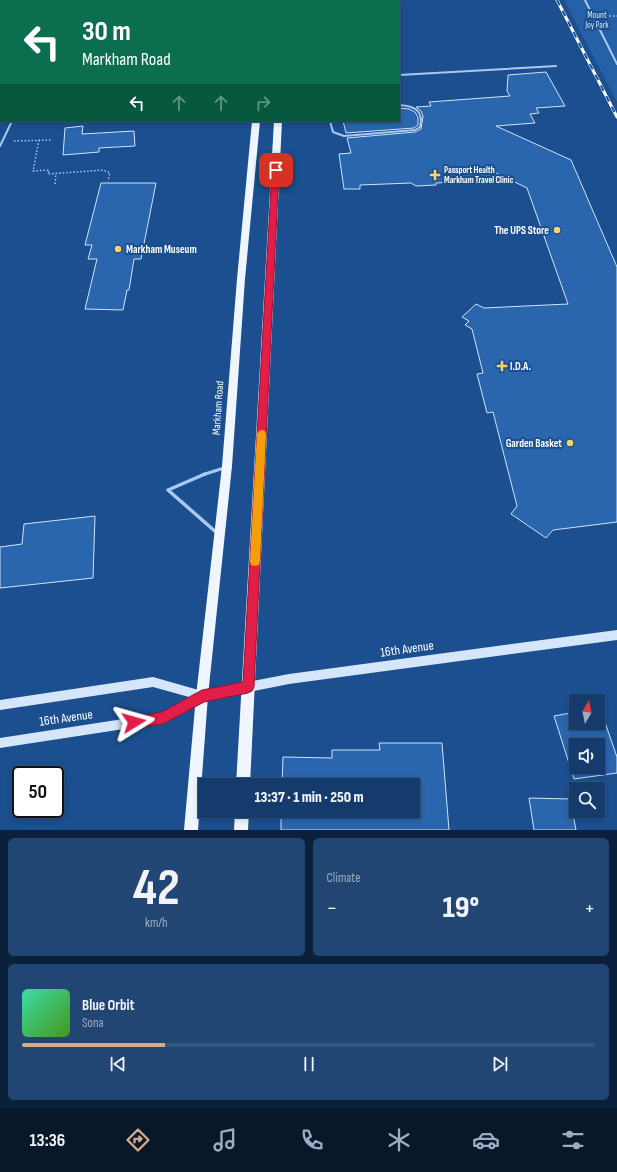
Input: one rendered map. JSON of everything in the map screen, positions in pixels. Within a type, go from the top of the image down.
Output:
[{"type":"main road","name":"Markham Road","points":[[191,830],[202,696],[227,466],[240,294],[256,122]]},
{"type":"main road","points":[[243,778],[278,122]]},
{"type":"main road","name":"16th Avenue","points":[[0,742],[163,718],[202,696],[289,679],[617,635]]},
{"type":"main road","name":"16th Avenue","points":[[0,705],[153,682],[202,696]]},
{"type":"main road","points":[[241,830],[242,818]]},
{"type":"lane","points":[[585,0],[617,64]]},
{"type":"lane","points":[[400,75],[556,66]]},
{"type":"lane","points":[[330,122],[331,131],[335,135],[344,136],[415,130],[420,127],[422,121],[418,110],[413,106],[400,105]]},
{"type":"lane","points":[[0,146],[12,122]]},
{"type":"lane","points":[[220,535],[168,490],[227,466]]},
{"type":"path","points":[[39,140],[33,171],[49,170],[48,174],[103,170],[110,173],[108,181]]},
{"type":"path","points":[[2,141],[52,140]]},
{"type":"path","points":[[55,184],[56,173]]},
{"type":"green space","name":"Mount Joy Park","points":[[564,0],[617,0],[617,102]]},
{"type":"building","points":[[546,72],[565,106],[536,108],[539,113],[530,114],[535,123],[496,126],[571,160],[617,267],[617,522],[553,530],[546,538],[511,514],[517,506],[493,412],[487,413],[477,374],[483,373],[472,329],[465,325],[469,321],[462,317],[476,304],[484,308],[568,304],[527,188],[496,173],[488,180],[436,183],[436,185],[416,186],[411,183],[360,185],[360,189],[344,189],[339,154],[351,153],[347,138],[415,132],[421,129],[423,116],[421,111],[416,107],[431,106],[429,102],[510,96],[507,91],[508,75]]},
{"type":"building","points":[[400,108],[409,109],[415,112],[418,117],[418,125],[414,128],[346,133],[343,122],[400,122]]},
{"type":"building","points":[[83,126],[82,134],[134,131],[135,146],[99,148],[99,152],[63,155],[65,128]]},
{"type":"building","name":"Markham Museum","points":[[101,183],[156,183],[141,259],[134,259],[129,290],[127,290],[123,310],[85,309],[97,259],[88,259],[92,245],[85,245]]},
{"type":"building","points":[[95,516],[93,578],[0,588],[0,547],[22,544],[24,524]]},
{"type":"building","points":[[569,713],[569,730],[605,730],[605,722],[617,757],[617,773],[574,779],[572,774],[605,774],[605,738],[569,738],[569,763],[554,716]]},
{"type":"building","points":[[379,743],[442,743],[449,830],[281,830],[281,818],[420,818],[420,778],[282,778],[283,757],[332,758],[332,750],[380,750]]},
{"type":"building","points":[[529,798],[569,799],[569,818],[574,818],[576,830],[534,830]]},
{"type":"railway","points":[[557,0],[617,117]]},
{"type":"slow traffic","points":[[255,561],[262,434]]},
{"type":"place","name":"Passport Health Markham Travel Clinic","points":[[435,175]]},
{"type":"place","name":"The UPS Store","points":[[557,230]]},
{"type":"place","name":"Markham Museum","points":[[118,249]]},
{"type":"place","name":"I.D.A.","points":[[502,366]]},
{"type":"place","name":"Garden Basket","points":[[570,443]]},
{"type":"route","points":[[134,722],[163,718],[202,696],[248,687],[276,170]]}]
